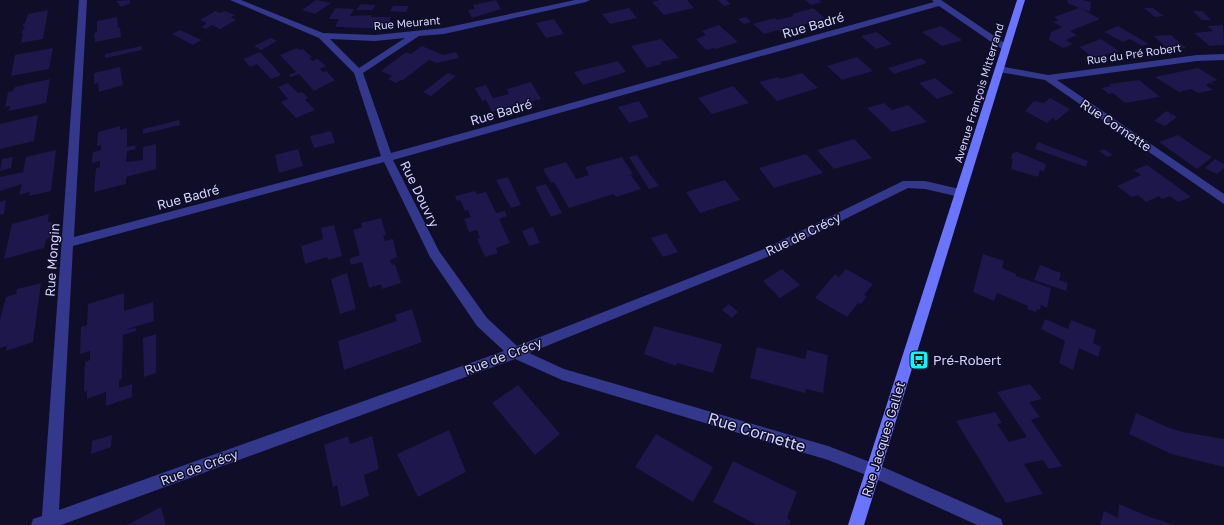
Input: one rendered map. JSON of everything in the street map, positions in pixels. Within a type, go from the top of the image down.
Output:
[{"type":"main road","name":"Avenue François Mitterrand","points":[[960,193],[1021,0]]},
{"type":"main road","name":"Rue Jacques Gallet","points":[[856,525],[960,193]]},
{"type":"street","name":"Rue Mongin","points":[[44,523],[67,243],[83,0]]},
{"type":"street","name":"Rue Meurant","points":[[234,0],[322,36],[375,38],[444,31],[586,0]]},
{"type":"street","name":"Rue Badré","points":[[67,243],[387,158],[938,2]]},
{"type":"street","points":[[938,2],[1006,48]]},
{"type":"street","points":[[358,72],[417,34]]},
{"type":"street","name":"Rue Douvry","points":[[322,36],[358,72],[387,158],[434,254],[482,322],[515,353]]},
{"type":"street","name":"Rue du Pré Robert","points":[[1048,78],[1197,58],[1224,57]]},
{"type":"street","name":"Rue Cornette","points":[[999,68],[1048,78],[1224,200]]},
{"type":"street","name":"Rue de Crécy","points":[[44,523],[515,353],[768,252],[907,184],[925,185],[960,193]]},
{"type":"street","name":"Rue Cornette","points":[[515,353],[562,374],[828,453],[873,470],[995,525]]},
{"type":"building","points":[[129,0],[131,3],[121,7],[116,1]]},
{"type":"building","points":[[316,0],[331,3],[315,14],[302,10]]},
{"type":"building","points":[[496,0],[501,9],[472,18],[468,10],[475,9],[473,5]]},
{"type":"building","points":[[660,0],[687,0],[694,8],[664,15],[652,2]]},
{"type":"building","points":[[718,0],[726,0],[731,4],[724,6]]},
{"type":"building","points":[[805,0],[819,0],[822,2],[811,5]]},
{"type":"building","points":[[1068,0],[1082,0],[1091,2],[1090,12],[1080,8],[1100,19],[1070,31],[1077,35],[1066,40],[1073,44],[1063,48],[1049,40],[1051,32],[1062,27],[1053,22],[1059,20],[1054,17],[1079,8],[1067,3]]},
{"type":"building","points":[[361,4],[376,5],[372,10],[356,10]]},
{"type":"building","points":[[393,6],[409,6],[406,12],[390,11]]},
{"type":"building","points":[[335,8],[354,9],[350,16],[372,15],[371,17],[391,17],[388,24],[393,24],[391,29],[335,27],[339,19],[329,19]]},
{"type":"building","points":[[629,8],[637,18],[610,24],[602,14]]},
{"type":"building","points":[[813,8],[825,18],[780,32],[779,30],[764,34],[753,24],[775,18],[777,20],[794,16],[792,14]]},
{"type":"building","points":[[1144,8],[1153,8],[1164,16],[1155,17]]},
{"type":"building","points":[[48,10],[43,39],[21,43],[23,33],[21,33],[25,27],[23,24],[25,23],[28,14]]},
{"type":"building","points":[[215,11],[220,13],[225,11],[235,15],[231,17],[236,20],[220,29],[212,25],[206,29],[201,27],[207,23],[200,20]]},
{"type":"building","points":[[1193,11],[1202,11],[1211,20],[1202,20]]},
{"type":"building","points":[[117,17],[121,37],[95,42],[94,33],[97,32],[97,21]]},
{"type":"building","points":[[746,17],[751,22],[744,24],[738,19]]},
{"type":"building","points":[[554,19],[564,34],[546,38],[536,23]]},
{"type":"building","points":[[719,25],[738,42],[716,49],[706,50],[696,39],[706,35],[702,31]]},
{"type":"building","points":[[1223,25],[1224,45],[1210,46],[1194,33],[1213,31],[1207,26]]},
{"type":"building","points":[[941,26],[961,39],[961,41],[942,46],[922,32]]},
{"type":"building","points":[[1118,26],[1149,44],[1142,46],[1130,39],[1123,42],[1104,32]]},
{"type":"building","points":[[180,30],[202,40],[193,45],[172,34]]},
{"type":"building","points":[[877,32],[892,44],[876,49],[861,36]]},
{"type":"building","points":[[1171,35],[1186,48],[1168,50],[1154,36]]},
{"type":"building","points":[[271,38],[277,41],[261,50],[254,46]]},
{"type":"building","points":[[661,39],[679,58],[660,62],[662,64],[647,68],[631,46]]},
{"type":"building","points":[[1101,39],[1119,51],[1094,58],[1079,47]]},
{"type":"building","points":[[142,46],[142,50],[105,58],[105,54]]},
{"type":"building","points":[[422,46],[443,55],[456,52],[459,58],[437,63],[429,60],[403,80],[396,83],[388,79],[392,76],[381,71],[406,52],[411,54]]},
{"type":"building","points":[[53,48],[49,69],[11,76],[15,55]]},
{"type":"building","points":[[297,48],[299,50],[303,49],[312,57],[309,58],[313,61],[318,59],[326,66],[320,69],[323,72],[326,71],[335,80],[314,91],[299,74],[291,77],[288,75],[296,72],[280,55]]},
{"type":"building","points":[[260,52],[281,75],[271,79],[257,64],[250,67],[243,59]]},
{"type":"building","points":[[857,57],[873,71],[842,80],[827,66]]},
{"type":"building","points":[[921,58],[927,63],[894,74],[888,68]]},
{"type":"building","points":[[618,61],[626,72],[583,85],[574,72]]},
{"type":"building","points":[[120,67],[123,85],[99,92],[98,83],[94,84],[94,73]]},
{"type":"building","points":[[1198,68],[1218,80],[1211,82],[1217,86],[1210,83],[1206,85],[1213,90],[1198,93],[1191,89],[1179,92],[1155,77]]},
{"type":"building","points":[[448,73],[456,76],[431,96],[423,92]]},
{"type":"building","points":[[802,73],[818,88],[777,101],[759,82],[778,77],[781,79]]},
{"type":"building","points":[[935,78],[954,93],[937,99],[919,83]]},
{"type":"building","points":[[50,79],[46,103],[9,111],[10,106],[5,107],[8,92],[13,91],[15,87]]},
{"type":"building","points":[[1139,80],[1160,97],[1125,103],[1113,93],[1109,94],[1101,88],[1111,86],[1109,84]]},
{"type":"building","points":[[531,82],[541,99],[532,101],[534,105],[518,109],[516,105],[492,112],[486,100],[482,101],[475,88],[486,85],[493,98],[509,94],[507,89]]},
{"type":"building","points":[[288,83],[298,93],[302,92],[308,98],[305,100],[315,110],[296,118],[281,102],[288,99],[278,87]]},
{"type":"building","points":[[733,86],[749,103],[712,114],[698,98]]},
{"type":"building","points":[[1050,98],[1070,109],[1056,121],[1053,118],[1047,123],[1025,111],[1034,101],[1044,103]]},
{"type":"building","points":[[639,101],[649,117],[629,123],[618,107]]},
{"type":"building","points":[[884,103],[892,110],[908,105],[927,122],[892,132],[867,108]]},
{"type":"building","points":[[1166,111],[1177,117],[1165,126],[1154,121]]},
{"type":"building","points":[[38,115],[34,141],[0,149],[0,124]]},
{"type":"building","points":[[179,120],[180,125],[143,134],[143,129]]},
{"type":"building","points":[[120,126],[120,130],[127,128],[127,147],[135,145],[136,149],[127,151],[126,162],[143,160],[143,147],[156,144],[156,169],[126,177],[126,184],[94,192],[96,168],[100,167],[100,161],[92,163],[93,152],[101,150],[101,145],[97,146],[98,132]]},
{"type":"building","points":[[331,131],[335,143],[314,148],[310,136]]},
{"type":"building","points":[[1178,135],[1212,157],[1197,169],[1159,142]]},
{"type":"building","points":[[854,139],[872,158],[834,169],[817,150]]},
{"type":"building","points":[[1038,142],[1088,161],[1086,167],[1035,149]]},
{"type":"building","points":[[298,149],[303,166],[279,173],[275,155]]},
{"type":"building","points":[[1104,149],[1113,155],[1107,157],[1099,151]]},
{"type":"building","points":[[56,150],[51,191],[29,196],[30,192],[19,195],[22,184],[0,191],[0,177],[23,172],[26,157]]},
{"type":"building","points":[[1015,151],[1046,164],[1044,172],[1040,170],[1038,177],[1011,169],[1013,159],[1011,159],[1012,153],[1015,153]]},
{"type":"building","points":[[806,154],[823,173],[774,188],[759,168]]},
{"type":"building","points":[[637,155],[659,186],[649,189],[629,157]]},
{"type":"building","points":[[13,157],[11,168],[0,171],[2,159]]},
{"type":"building","points":[[622,157],[633,174],[620,178],[631,175],[641,189],[616,197],[614,194],[569,208],[554,182],[551,183],[543,169],[566,162],[576,179],[589,175],[585,167]]},
{"type":"building","points":[[1215,159],[1224,164],[1224,168],[1217,174],[1205,168]]},
{"type":"building","points":[[1147,165],[1191,197],[1178,202],[1170,196],[1162,199],[1159,196],[1146,202],[1138,195],[1132,197],[1117,186],[1141,175],[1134,170]]},
{"type":"building","points":[[508,177],[521,205],[511,208],[496,180]]},
{"type":"building","points":[[725,180],[740,200],[700,213],[686,192]]},
{"type":"building","points":[[546,184],[562,213],[551,217],[535,187]]},
{"type":"building","points":[[475,191],[477,194],[486,192],[496,213],[505,211],[507,216],[499,219],[510,243],[496,248],[498,253],[485,257],[477,239],[480,238],[477,230],[469,232],[464,219],[471,217],[468,210],[465,211],[460,200],[457,201],[455,196]]},
{"type":"building","points":[[6,200],[4,214],[0,215],[0,202]]},
{"type":"building","points":[[49,214],[48,222],[52,222],[50,237],[46,240],[44,248],[4,259],[12,224]]},
{"type":"building","points":[[381,218],[386,235],[383,236],[385,241],[393,239],[397,257],[390,260],[392,265],[395,264],[401,283],[382,289],[381,284],[369,288],[362,262],[351,265],[349,259],[360,255],[353,230],[362,227],[361,223]]},
{"type":"building","points":[[334,225],[342,256],[328,260],[327,257],[305,264],[301,246],[323,239],[321,228]]},
{"type":"building","points":[[533,227],[540,243],[529,246],[522,231]]},
{"type":"building","points":[[666,233],[678,252],[663,257],[651,238]]},
{"type":"building","points":[[983,254],[1004,261],[1002,268],[1016,274],[1016,276],[1051,288],[1047,308],[1041,305],[1040,310],[1037,309],[1036,312],[1027,309],[1028,306],[997,293],[994,301],[973,292]]},
{"type":"building","points":[[1040,265],[1061,273],[1059,280],[1068,283],[1066,291],[1034,280]]},
{"type":"building","points":[[782,269],[800,285],[780,298],[763,281]]},
{"type":"building","points":[[846,269],[873,284],[864,295],[867,296],[861,304],[858,303],[847,317],[815,298],[835,274],[839,277]]},
{"type":"building","points":[[347,273],[356,309],[340,314],[331,279]]},
{"type":"building","points":[[41,283],[33,342],[6,351],[7,346],[0,348],[0,320],[6,297],[16,294],[17,289]]},
{"type":"building","points":[[124,293],[124,311],[153,302],[154,321],[124,330],[136,328],[136,331],[123,335],[122,379],[119,380],[119,388],[132,384],[132,397],[106,406],[106,392],[87,399],[87,391],[84,392],[85,362],[90,360],[90,351],[80,354],[81,327],[87,325],[88,304]]},
{"type":"building","points":[[729,304],[738,312],[732,318],[722,310]]},
{"type":"building","points":[[412,309],[422,342],[344,370],[338,341],[397,321],[395,315]]},
{"type":"building","points":[[1045,319],[1068,329],[1071,320],[1096,330],[1093,343],[1101,347],[1098,357],[1079,348],[1073,370],[1059,363],[1065,341],[1041,329]]},
{"type":"building","points":[[654,326],[722,344],[713,373],[677,363],[676,366],[644,354]]},
{"type":"building","points":[[156,334],[156,373],[144,377],[143,338]]},
{"type":"building","points":[[757,347],[805,359],[807,350],[828,355],[823,393],[806,389],[805,393],[750,378]]},
{"type":"building","points":[[1030,384],[1042,399],[1029,402],[1040,417],[1031,420],[1062,466],[1049,469],[1043,460],[1024,464],[1043,494],[1006,503],[956,421],[995,412],[1002,423],[997,424],[1009,442],[1027,437],[997,392]]},
{"type":"building","points":[[518,385],[560,434],[535,455],[492,403]]},
{"type":"building","points":[[1136,413],[1167,427],[1183,432],[1224,439],[1224,467],[1171,454],[1129,434]]},
{"type":"building","points":[[449,430],[466,472],[418,497],[397,454]]},
{"type":"building","points":[[656,434],[713,467],[693,502],[635,467]]},
{"type":"building","points":[[112,435],[111,447],[91,454],[92,441]]},
{"type":"building","points":[[348,436],[350,444],[372,436],[379,469],[364,475],[369,496],[341,507],[337,485],[333,487],[324,445]]},
{"type":"building","points":[[733,461],[797,492],[787,518],[791,521],[789,525],[757,525],[713,502]]},
{"type":"building","points":[[1119,504],[1147,516],[1174,525],[1100,525],[1104,511],[1118,518]]},
{"type":"building","points":[[161,507],[166,525],[127,525]]},
{"type":"place","name":"Pré-Robert","points":[[919,360]]}]
